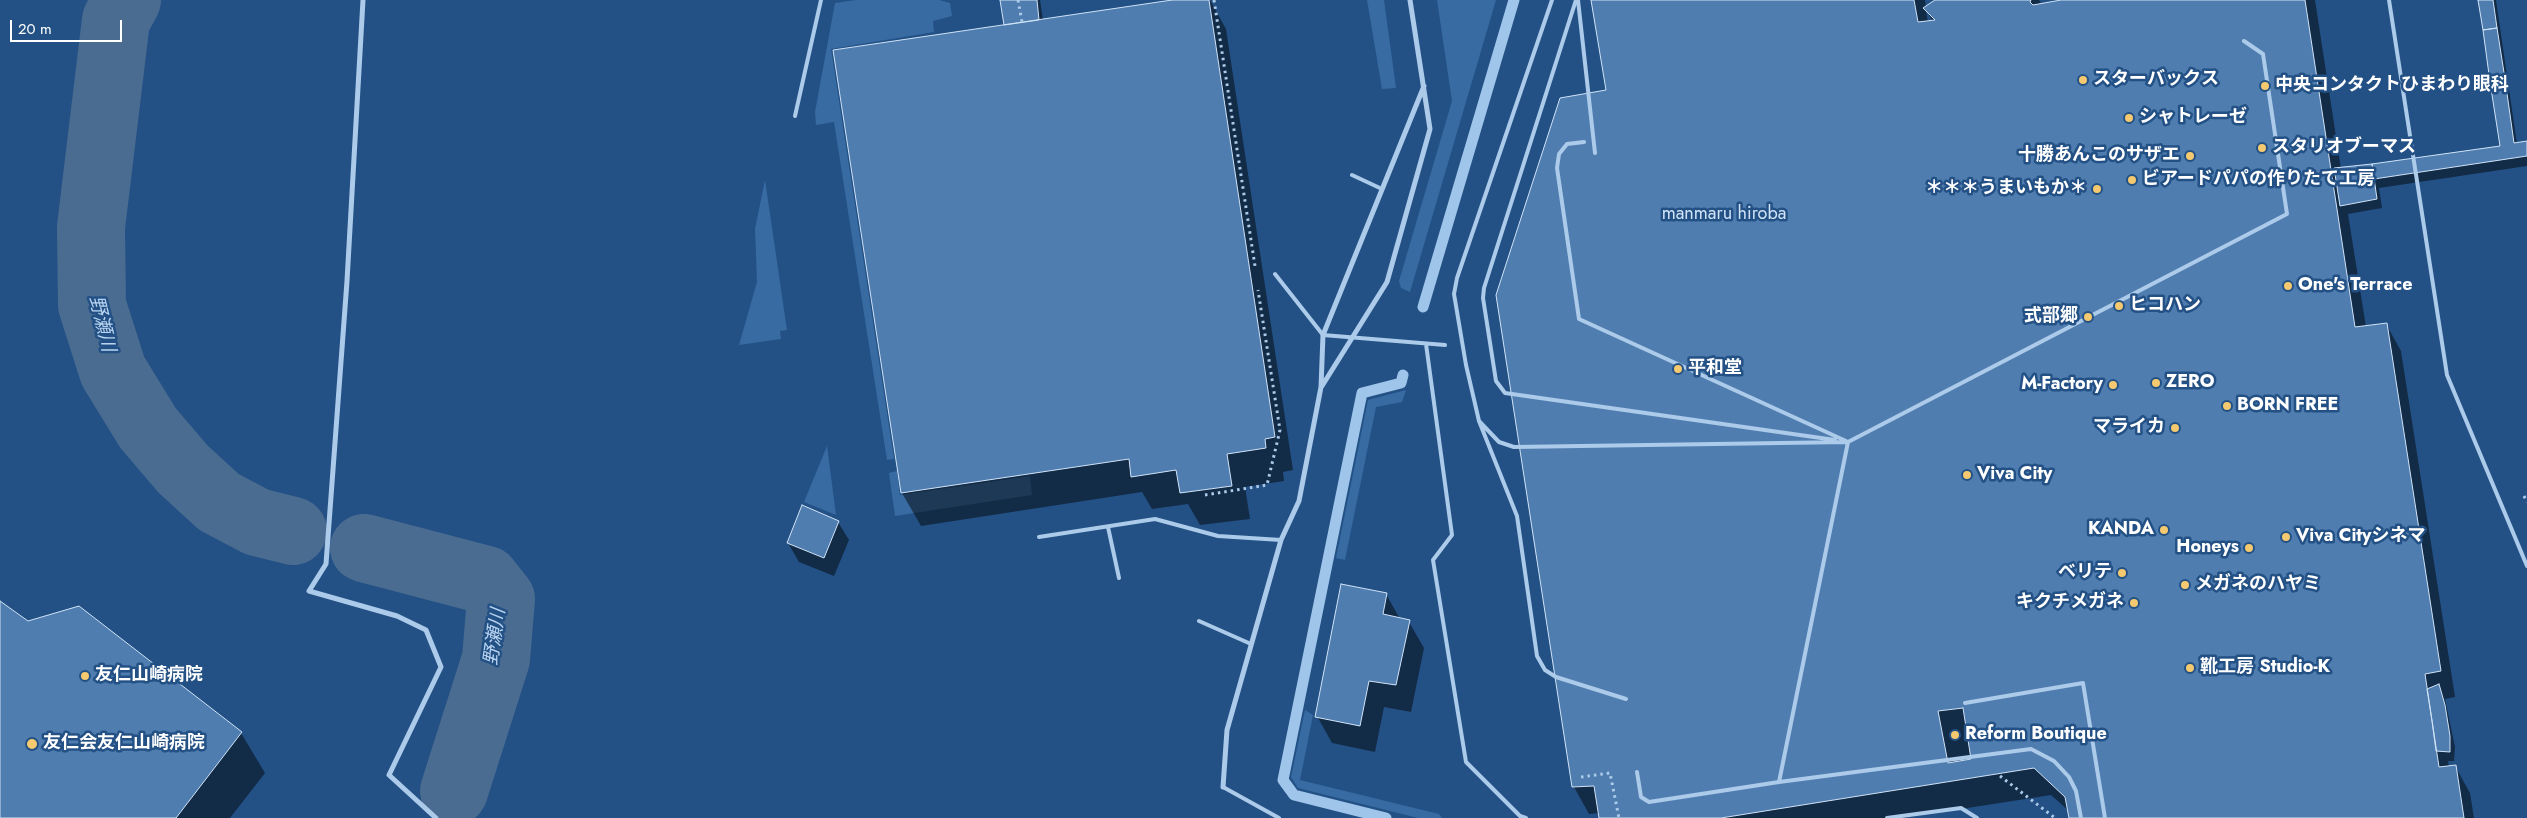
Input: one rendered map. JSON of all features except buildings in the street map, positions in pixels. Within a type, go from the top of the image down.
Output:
[{"type":"street","points":[[363,0],[347,281],[326,564],[309,591],[397,616],[426,630],[441,667],[389,774],[436,818]]},
{"type":"street","points":[[1321,387],[1387,282],[1430,129],[1410,0]]},
{"type":"street","points":[[1223,787],[1227,730],[1281,540],[1299,501],[1321,387],[1323,335],[1424,86]]},
{"type":"lane","points":[[795,116],[821,0]]},
{"type":"lane","points":[[1552,0],[1457,278],[1456,303],[1466,365],[1479,421],[1517,516],[1537,656],[1545,670],[1556,677],[1626,699]]},
{"type":"lane","points":[[1577,0],[1484,288],[1483,298],[1496,381],[1505,393],[1848,442]]},
{"type":"lane","points":[[1577,0],[1595,153]]},
{"type":"lane","points":[[2390,0],[2447,375],[2527,566]]},
{"type":"lane","points":[[1479,421],[1499,442],[1514,447],[1848,442],[2287,214],[2262,54],[2244,41]]},
{"type":"lane","points":[[1584,142],[1567,144],[1559,154],[1556,168],[1579,319],[1848,442]]},
{"type":"lane","points":[[1352,175],[1382,189]]},
{"type":"lane","points":[[1275,274],[1323,335],[1445,345]]},
{"type":"lane","points":[[1426,344],[1452,535],[1432,560],[1466,762],[1520,816],[1526,818]]},
{"type":"lane","points":[[1779,782],[1848,442]]},
{"type":"lane","points":[[1039,537],[1155,519],[1218,536],[1281,540]]},
{"type":"lane","points":[[1108,527],[1119,578]]},
{"type":"lane","points":[[1199,621],[1251,644]]},
{"type":"lane","points":[[1965,702],[2083,683],[2105,818]]},
{"type":"lane","points":[[1637,772],[1640,796],[1649,802],[1779,782],[2031,749],[2054,761],[2069,777],[2076,791],[2081,818]]},
{"type":"lane","points":[[1223,787],[1279,818]]},
{"type":"lane","points":[[1888,818],[1960,808],[1977,818]]},
{"type":"path","points":[[1018,0],[1022,22]]},
{"type":"path","points":[[1214,0],[1256,274]]},
{"type":"path","points":[[1205,495],[1267,485],[1280,430],[1257,284]]},
{"type":"path","points":[[1581,777],[1610,774],[1619,818]]},
{"type":"path","points":[[2024,794],[2055,818]]},
{"type":"shaded area","points":[[856,0],[939,0],[950,3],[952,16],[933,21],[934,32],[831,49],[894,459],[887,460],[834,122],[816,125],[815,112],[835,3]]},
{"type":"shaded area","points":[[1367,0],[1384,0],[1396,88],[1382,89]]},
{"type":"shaded area","points":[[1437,0],[1496,0],[1410,292],[1401,288],[1399,281],[1452,101]]},
{"type":"shaded area","points":[[765,180],[787,330],[780,331],[781,339],[739,345],[757,282],[755,229]]},
{"type":"shaded area","points":[[1406,390],[1402,402],[1376,407],[1345,560],[1336,558],[1368,400]]},
{"type":"shaded area","points":[[827,446],[836,515],[804,502]]},
{"type":"shaded area","points":[[897,471],[900,495],[1030,476],[1032,495],[895,516],[889,473]]},
{"type":"shaded area","points":[[1305,710],[1313,715],[1300,780],[1439,814],[1442,818],[1418,818],[1298,788],[1291,777]]},
{"type":"waterway","name":"野瀬川","points":[[127,0],[116,20],[91,227],[92,305],[113,371],[148,428],[183,469],[219,502],[257,522],[293,531]]},
{"type":"waterway","points":[[1423,307],[1514,0]]},
{"type":"waterway","points":[[1386,818],[1294,795],[1283,780],[1362,393],[1401,383],[1403,375]]},
{"type":"waterway","name":"野瀬川","points":[[364,548],[486,580],[501,599],[496,659],[454,791]]},
{"type":"place","name":"スターバックス","points":[[2083,80]]},
{"type":"place","name":"中央コンタクトひまわり眼科","points":[[2265,86]]},
{"type":"place","name":"シャトレーゼ","points":[[2129,118]]},
{"type":"place","name":"スタリオブーマス","points":[[2262,148]]},
{"type":"place","name":"十勝あんこのサザエ","points":[[2190,156]]},
{"type":"place","name":"ビアードパパの作りたて工房","points":[[2132,180]]},
{"type":"place","name":"＊＊＊うまいもか＊","points":[[2097,189]]},
{"type":"place","name":"One's Terrace","points":[[2288,286]]},
{"type":"place","name":"ヒコハン","points":[[2119,306]]},
{"type":"place","name":"式部郷","points":[[2088,317]]},
{"type":"place","name":"平和堂","points":[[1678,369]]},
{"type":"place","name":"ZERO","points":[[2156,383]]},
{"type":"place","name":"M-Factory","points":[[2113,385]]},
{"type":"place","name":"BORN FREE","points":[[2227,406]]},
{"type":"place","name":"マライカ","points":[[2175,428]]},
{"type":"place","name":"Viva City","points":[[1967,475]]},
{"type":"place","name":"KANDA","points":[[2164,530]]},
{"type":"place","name":"Viva Cityシネマ","points":[[2286,537]]},
{"type":"place","name":"Honeys","points":[[2249,548]]},
{"type":"place","name":"ベリテ","points":[[2122,573]]},
{"type":"place","name":"メガネのハヤミ","points":[[2185,585]]},
{"type":"place","name":"キクチメガネ","points":[[2134,603]]},
{"type":"place","name":"靴工房 Studio-K","points":[[2190,668]]},
{"type":"place","name":"友仁山崎病院","points":[[85,676]]},
{"type":"place","name":"Reform Boutique","points":[[1955,735]]},
{"type":"place","name":"友仁会友仁山崎病院","points":[[32,744]]},
{"type":"park label","name":"manmaru hiroba","points":[[1724,215]]}]
